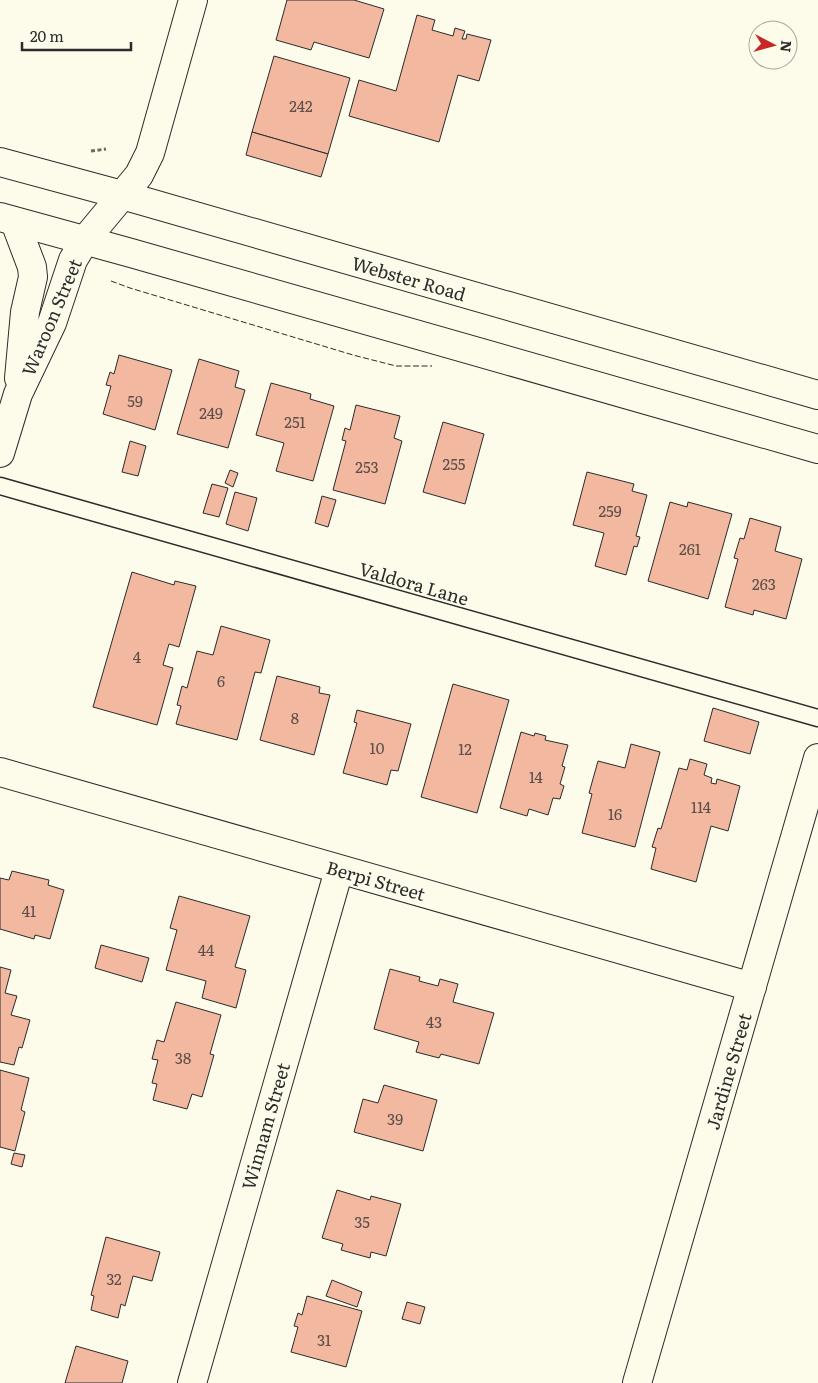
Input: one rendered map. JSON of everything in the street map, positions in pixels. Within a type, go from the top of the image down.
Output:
[{"type":"street","name":"Waroon Street","points":[[0,453],[18,394],[52,323],[73,260],[85,240],[139,175],[150,153],[193,0]]},
{"type":"street","name":"Webster Road","points":[[0,162],[122,195],[818,395]]},
{"type":"street","name":"Waroon Street","points":[[8,219],[32,267],[33,277],[25,312],[18,394]]},
{"type":"street","points":[[8,219],[818,449]]},
{"type":"street","name":"Jardine Street","points":[[638,1383],[818,758]]},
{"type":"street","name":"Berpi Street","points":[[0,772],[752,987]]},
{"type":"street","name":"Winnam Street","points":[[192,1383],[339,870]]},
{"type":"lane","name":"Valdora Lane","points":[[0,486],[818,718]]},
{"type":"building","points":[[287,0],[354,0],[384,9],[369,58],[314,42],[311,50],[276,40]]},
{"type":"building","points":[[417,15],[435,20],[432,30],[453,36],[455,28],[465,31],[462,39],[466,39],[467,34],[491,40],[479,81],[458,75],[439,142],[349,116],[359,80],[396,91]]},
{"type":"building","points":[[274,56],[350,78],[328,154],[252,132]]},
{"type":"building","points":[[252,132],[328,154],[321,177],[246,155]]},
{"type":"building","points":[[119,355],[172,370],[155,430],[103,414],[111,386],[106,385],[110,372],[114,374]]},
{"type":"building","points":[[199,359],[239,371],[235,387],[245,390],[228,448],[177,434]]},
{"type":"building","points":[[271,383],[311,394],[310,399],[334,406],[313,481],[276,471],[284,443],[256,435]]},
{"type":"building","points":[[356,405],[400,416],[394,438],[402,441],[385,504],[333,490],[346,441],[342,440],[345,428],[350,430]]},
{"type":"building","points":[[443,422],[484,434],[465,504],[423,492]]},
{"type":"building","points":[[130,441],[146,446],[138,476],[122,472]]},
{"type":"building","points":[[230,470],[238,473],[233,487],[225,483]]},
{"type":"building","points":[[587,472],[634,484],[632,491],[647,495],[636,536],[640,537],[637,547],[634,546],[626,575],[595,566],[604,533],[573,525]]},
{"type":"building","points":[[212,484],[228,488],[219,517],[203,513]]},
{"type":"building","points":[[235,492],[257,498],[248,531],[226,524]]},
{"type":"building","points":[[322,496],[336,500],[328,527],[315,523]]},
{"type":"building","points":[[670,502],[687,507],[688,502],[732,514],[708,599],[648,581]]},
{"type":"building","points":[[750,518],[781,527],[775,551],[802,559],[786,619],[754,610],[753,615],[725,607],[738,559],[734,558],[740,538],[744,539]]},
{"type":"building","points":[[132,572],[174,585],[175,581],[196,586],[179,647],[169,644],[163,665],[173,668],[157,725],[93,707]]},
{"type":"building","points":[[221,626],[270,640],[261,673],[255,672],[237,740],[176,724],[181,706],[177,705],[182,686],[187,688],[197,651],[213,655]]},
{"type":"building","points":[[277,676],[320,687],[319,693],[330,695],[314,755],[260,740]]},
{"type":"building","points":[[453,684],[509,700],[477,813],[421,797]]},
{"type":"building","points":[[713,708],[759,722],[750,754],[704,741]]},
{"type":"building","points":[[357,710],[411,724],[398,771],[391,770],[387,785],[343,773],[357,723],[354,722]]},
{"type":"building","points":[[521,732],[534,736],[535,733],[546,736],[545,740],[568,745],[562,766],[565,767],[560,784],[564,786],[560,799],[553,798],[548,815],[529,809],[527,816],[500,808]]},
{"type":"building","points":[[631,744],[660,752],[635,847],[582,833],[592,794],[589,793],[598,761],[625,768]]},
{"type":"building","points":[[690,759],[707,764],[704,775],[712,778],[711,783],[716,784],[717,779],[740,786],[728,831],[711,826],[696,882],[651,869],[656,848],[652,847],[658,828],[661,829],[679,768],[687,770]]},
{"type":"building","points":[[12,871],[49,880],[48,885],[64,890],[50,939],[35,935],[34,939],[0,929],[0,878],[9,880]]},
{"type":"building","points":[[179,896],[250,916],[235,967],[246,970],[236,1008],[202,998],[206,981],[166,970],[177,930],[170,928]]},
{"type":"building","points":[[101,945],[149,958],[142,982],[95,968]]},
{"type":"building","points":[[0,967],[11,970],[5,993],[17,996],[11,1015],[30,1020],[22,1048],[19,1047],[14,1065],[0,1062]]},
{"type":"building","points":[[390,969],[420,977],[419,981],[438,986],[440,979],[458,984],[453,1002],[494,1013],[479,1064],[441,1054],[439,1058],[416,1052],[419,1042],[374,1029]]},
{"type":"building","points":[[176,1002],[221,1015],[210,1054],[214,1055],[202,1097],[192,1094],[187,1109],[153,1100],[157,1084],[152,1083],[158,1060],[152,1059],[157,1040],[164,1042]]},
{"type":"building","points":[[0,1070],[29,1078],[21,1110],[25,1112],[15,1151],[0,1147]]},
{"type":"building","points":[[384,1085],[437,1100],[423,1151],[354,1132],[363,1099],[378,1103]]},
{"type":"building","points":[[14,1153],[25,1155],[22,1167],[11,1164]]},
{"type":"building","points":[[337,1190],[370,1200],[371,1196],[401,1204],[386,1256],[371,1252],[370,1258],[341,1250],[343,1244],[322,1238]]},
{"type":"building","points":[[106,1237],[160,1252],[152,1281],[133,1276],[125,1306],[121,1304],[118,1318],[91,1310],[94,1296],[91,1295]]},
{"type":"building","points":[[332,1280],[362,1292],[357,1307],[326,1296]]},
{"type":"building","points":[[307,1296],[362,1311],[346,1367],[291,1352],[298,1327],[294,1326],[298,1313],[302,1315]]},
{"type":"building","points":[[407,1302],[425,1307],[420,1324],[402,1319]]},
{"type":"building","points":[[76,1346],[128,1361],[122,1383],[65,1383]]},
{"type":"fence","points":[[111,281],[353,355],[396,366],[432,366]]}]
